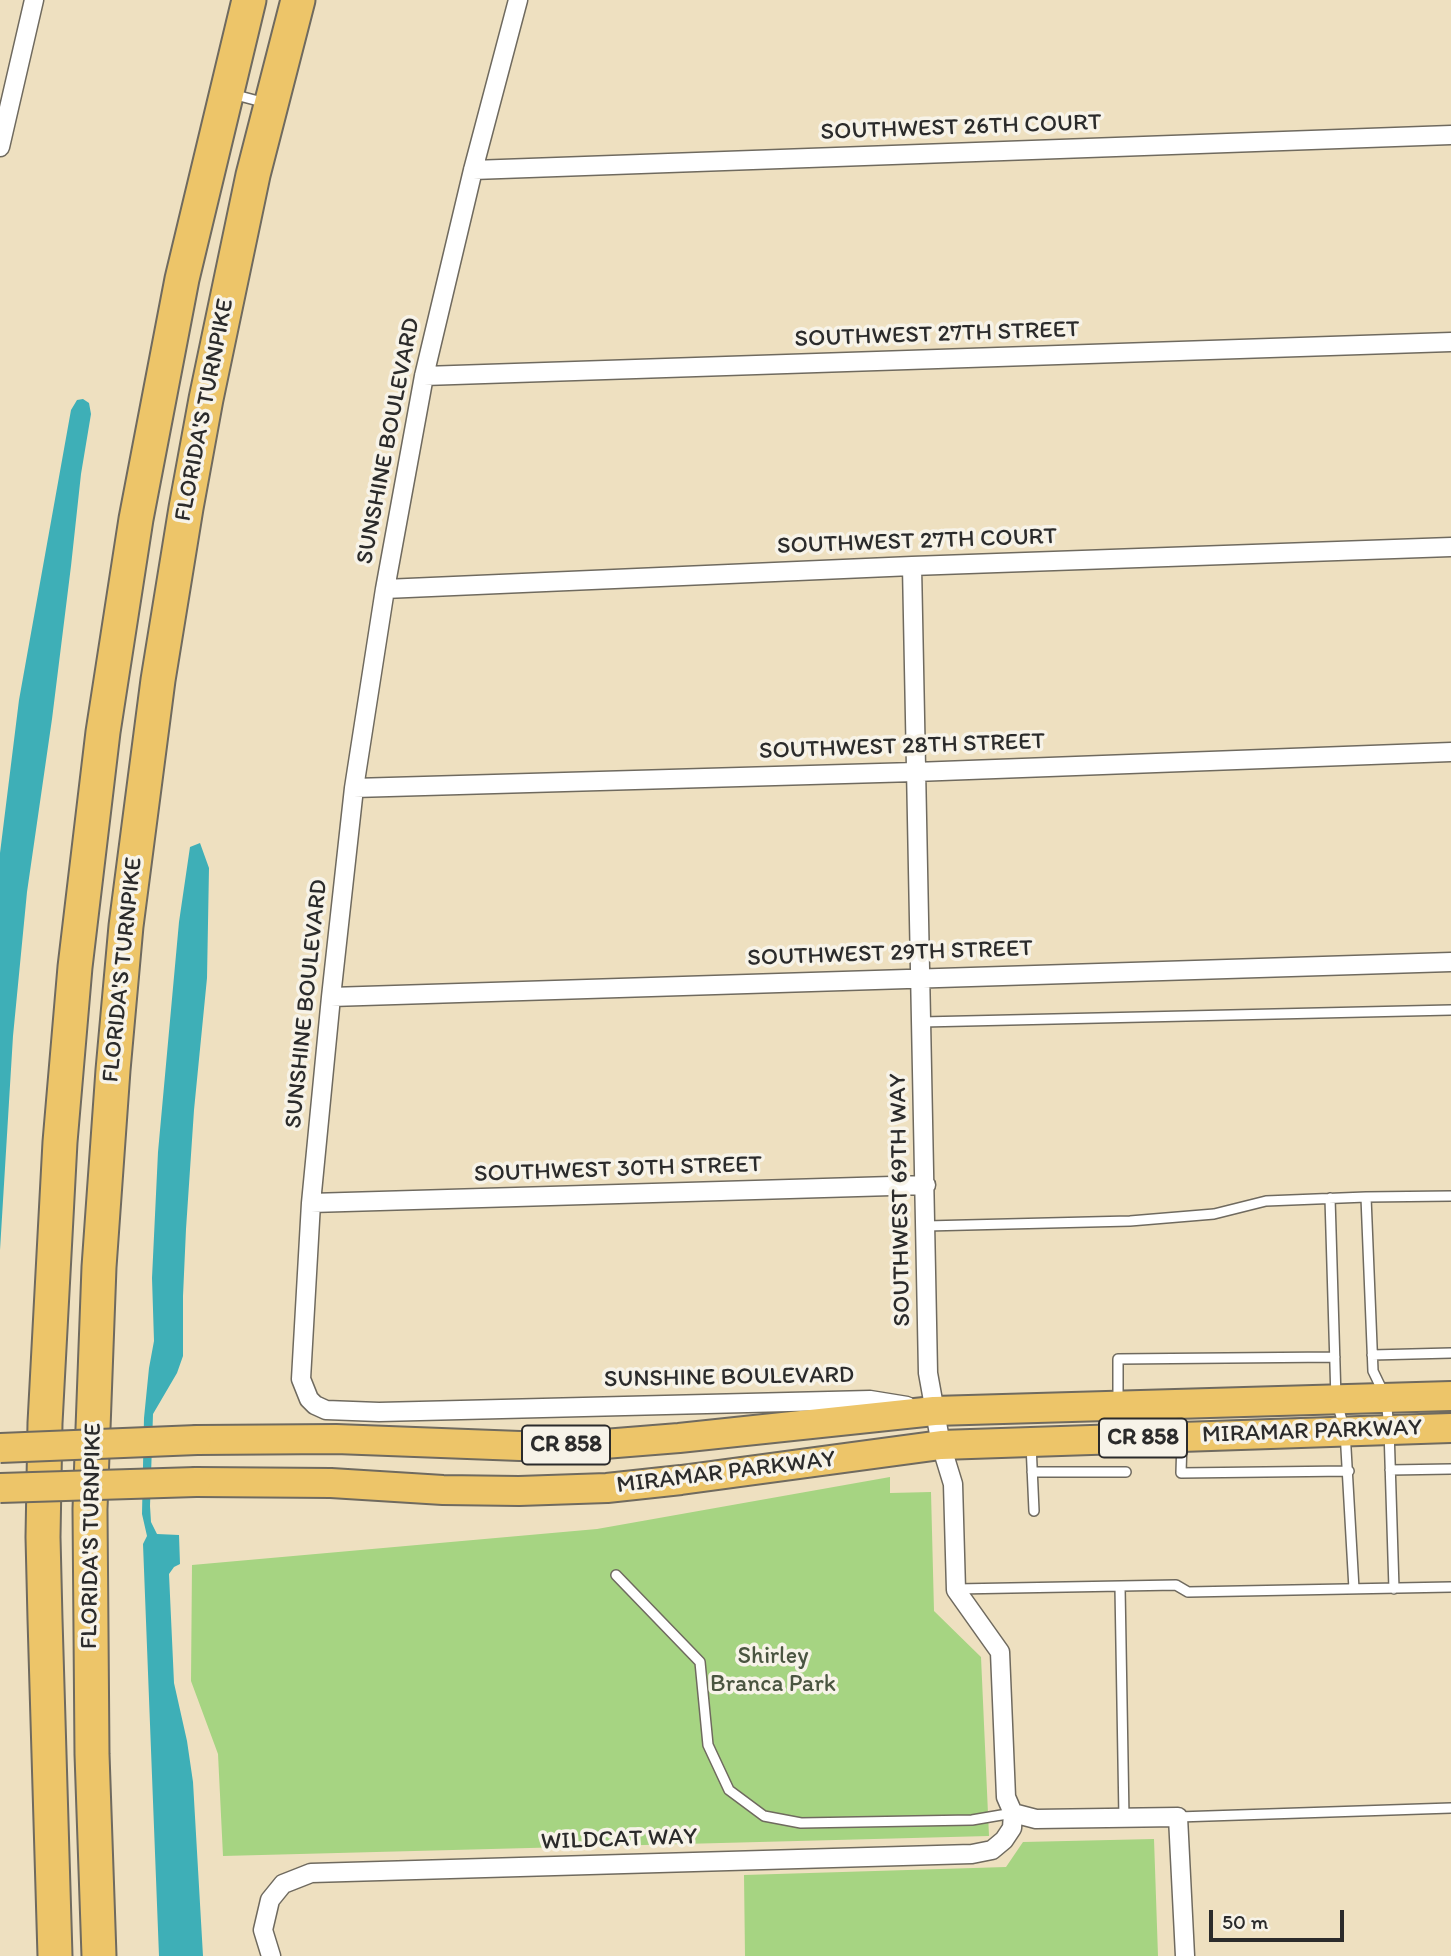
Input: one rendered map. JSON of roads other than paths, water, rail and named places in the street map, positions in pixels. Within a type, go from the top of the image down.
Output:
[{"type":"highway","name":"FLORIDA'S TURNPIKE","points":[[55,1956],[44,1487],[51,1278],[69,1028],[95,795],[123,600],[151,438],[182,279],[249,0]]},
{"type":"highway","name":"FLORIDA'S TURNPIKE","points":[[99,1956],[92,1754],[90,1509],[99,1267],[119,1004],[146,768],[186,508],[229,288],[298,0]]},
{"type":"main road","name":"MIRAMAR PARKWAY","points":[[0,1448],[197,1440],[336,1438],[520,1446],[604,1444],[934,1411],[1451,1396]]},
{"type":"main road","name":"MIRAMAR PARKWAY","points":[[0,1488],[197,1482],[331,1482],[443,1490],[607,1488],[942,1446],[1451,1428]]},
{"type":"street","points":[[0,147],[34,0]]},
{"type":"street","name":"SUNSHINE BOULEVARD","points":[[517,0],[424,376],[385,589],[354,788],[331,997],[312,1203],[302,1379],[309,1399],[326,1410],[379,1412],[870,1400],[934,1411]]},
{"type":"street","name":"SOUTHWEST 26TH COURT","points":[[473,170],[1451,135]]},
{"type":"street","name":"SOUTHWEST 27TH STREET","points":[[424,376],[1451,342]]},
{"type":"street","name":"SOUTHWEST 27TH COURT","points":[[385,589],[912,566],[1451,547]]},
{"type":"street","name":"SOUTHWEST 69TH WAY","points":[[912,566],[928,1373],[934,1411],[953,1484],[956,1589]]},
{"type":"street","name":"SOUTHWEST 28TH STREET","points":[[354,788],[915,772],[1451,752]]},
{"type":"street","name":"SOUTHWEST 29TH STREET","points":[[331,997],[1451,962]]},
{"type":"street","name":"SOUTHWEST 30TH STREET","points":[[312,1203],[926,1185]]},
{"type":"street","points":[[956,1589],[1000,1652],[1006,1797],[1013,1813],[1036,1819],[1178,1817],[1185,1956]]},
{"type":"street","name":"WILDCAT WAY","points":[[271,1956],[263,1930],[270,1900],[283,1884],[311,1873],[972,1854],[992,1850],[1004,1840],[1013,1828],[1013,1813]]},
{"type":"lane","points":[[226,93],[271,104]]},
{"type":"lane","points":[[922,1022],[1451,1010]]},
{"type":"lane","points":[[926,1226],[1130,1221],[1214,1214],[1266,1201],[1451,1196]]},
{"type":"lane","points":[[1366,1197],[1373,1371],[1386,1398],[1389,1429],[1394,1589]]},
{"type":"lane","points":[[1330,1198],[1336,1399],[1345,1430],[1349,1471],[1354,1589]]},
{"type":"lane","points":[[1373,1355],[1451,1353]]},
{"type":"lane","points":[[1118,1406],[1118,1359],[1335,1357]]},
{"type":"lane","points":[[1182,1437],[1181,1473],[1349,1471]]},
{"type":"lane","points":[[1031,1442],[1034,1511]]},
{"type":"lane","points":[[1390,1470],[1451,1469]]},
{"type":"lane","points":[[1032,1472],[1126,1472]]},
{"type":"lane","points":[[616,1574],[700,1662],[708,1745],[729,1790],[764,1816],[801,1823],[972,1819],[1013,1813]]},
{"type":"lane","points":[[956,1589],[1176,1585],[1188,1592],[1451,1587]]},
{"type":"lane","points":[[1120,1587],[1124,1818]]},
{"type":"lane","points":[[1178,1817],[1451,1808]]},
{"type":"water","points":[[83,399],[89,403],[91,414],[27,892],[13,1036],[0,1250],[0,853],[19,700],[71,410],[77,400]]},
{"type":"water","points":[[200,843],[209,868],[207,978],[186,1229],[183,1356],[177,1373],[153,1414],[150,1506],[151,1522],[157,1534],[179,1535],[180,1564],[169,1574],[174,1683],[193,1782],[203,1956],[159,1956],[143,1544],[147,1536],[142,1514],[144,1418],[154,1341],[152,1278],[158,1152],[179,922],[190,847]]},
{"type":"park label","name":"Shirley Branca Park","points":[[773,1671]]}]
